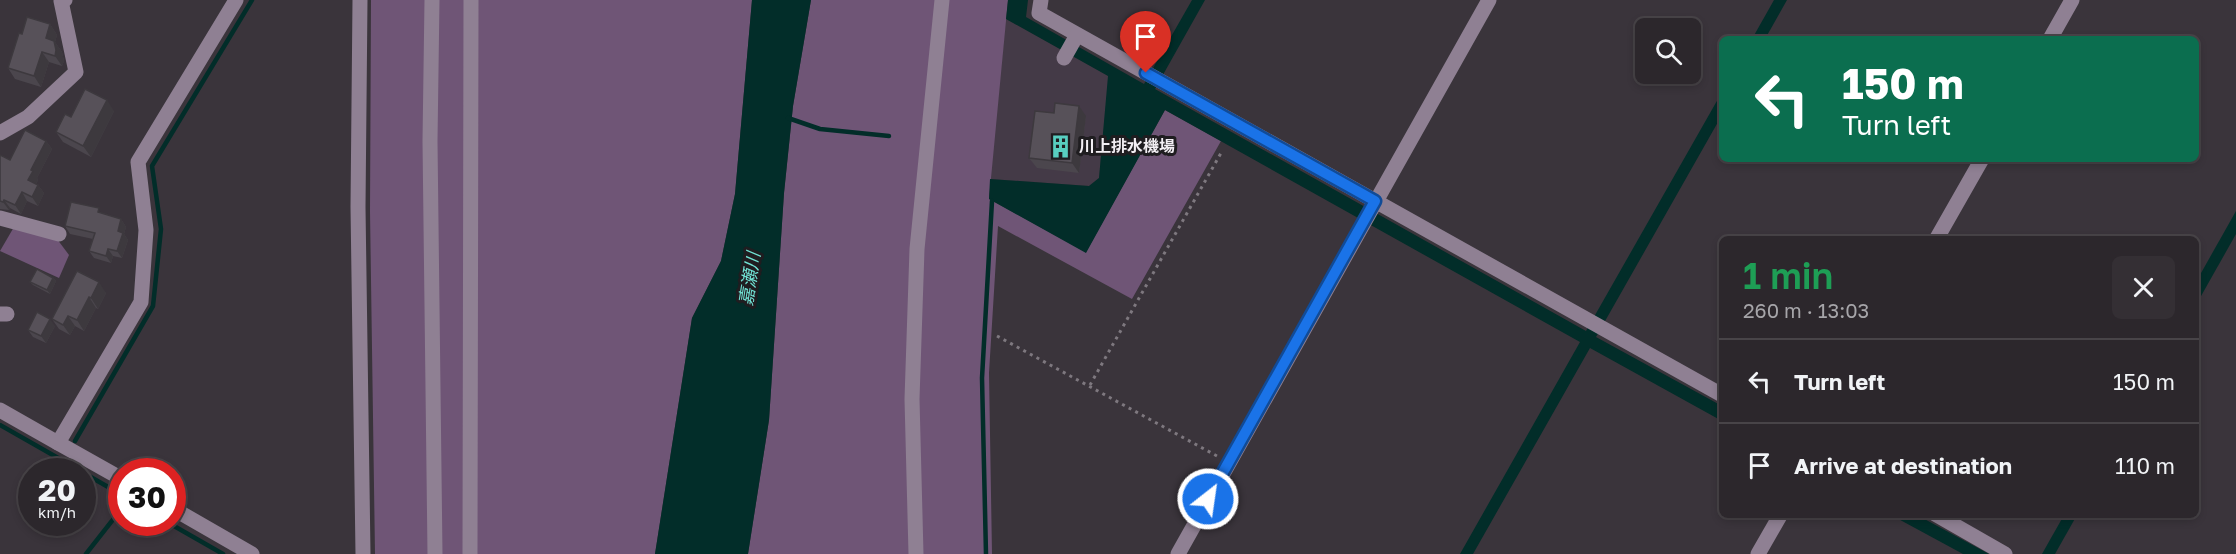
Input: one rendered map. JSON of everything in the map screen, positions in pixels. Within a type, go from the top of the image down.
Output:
[{"type":"street","points":[[0,133],[28,117],[76,72],[61,1],[65,0]]},
{"type":"street","points":[[58,443],[141,302],[146,230],[138,162],[236,0]]},
{"type":"street","points":[[360,0],[358,207],[363,554]]},
{"type":"street","points":[[432,0],[430,141],[435,554]]},
{"type":"street","points":[[470,554],[471,0]]},
{"type":"street","points":[[916,554],[912,399],[917,249],[942,0]]},
{"type":"street","points":[[1041,0],[1039,14],[1719,393]]},
{"type":"street","points":[[1178,554],[1489,0]]},
{"type":"street","points":[[2052,36],[2072,0]]},
{"type":"street","points":[[1064,58],[1077,35]]},
{"type":"street","points":[[1938,236],[1980,162]]},
{"type":"street","points":[[0,218],[59,234]]},
{"type":"street","points":[[0,410],[108,471]]},
{"type":"street","points":[[186,516],[252,554]]},
{"type":"street","points":[[1758,554],[1779,518]]},
{"type":"street","points":[[1942,518],[2006,554]]},
{"type":"path","points":[[1090,386],[1221,153]]},
{"type":"path","points":[[997,336],[1229,463]]},
{"type":"shaded area","points":[[371,0],[752,0],[735,194],[721,261],[692,318],[655,554],[375,554],[370,211]]},
{"type":"shaded area","points":[[811,0],[1008,0],[989,199],[1086,252],[1165,110],[1221,141],[1132,299],[998,226],[989,373],[992,554],[748,554],[769,420],[784,193],[793,106]]},
{"type":"shaded area","points":[[1006,19],[1109,76],[1099,178],[1089,186],[990,179]]},
{"type":"shaded area","points":[[14,227],[57,239],[69,255],[59,278],[0,251]]},
{"type":"water","name":"嘉瀬川","points":[[752,0],[811,0],[793,106],[784,193],[769,420],[748,554],[655,554],[692,318],[721,261],[735,194]]},
{"type":"water","points":[[1008,0],[1028,0],[1026,17],[1144,84],[1192,0],[1205,0],[1155,89],[1586,331],[1719,97],[1719,120],[1596,337],[1719,404],[1719,419],[1590,348],[1473,554],[1460,554],[1580,342],[1165,110],[1086,253],[989,199],[990,179],[1089,186],[1099,178],[1108,76],[1006,19]]},
{"type":"water","points":[[1774,0],[1787,0],[1767,36],[1754,36]]},
{"type":"water","points":[[2236,211],[2236,234],[2199,300],[2199,277]]},
{"type":"water","points":[[1897,518],[1923,518],[1989,554],[1963,554]]},
{"type":"water","points":[[2062,518],[2075,518],[2055,554],[2042,554]]},
{"type":"building","points":[[27,17],[50,24],[46,38],[54,41],[56,50],[55,56],[42,52],[34,76],[8,68],[19,33],[22,34]]},
{"type":"building","points":[[85,89],[107,100],[83,146],[56,132],[65,114],[71,117]]},
{"type":"building","name":"川上排水機場","points":[[1055,103],[1079,106],[1072,163],[1029,158],[1035,111],[1054,113]]},
{"type":"building","points":[[25,130],[46,141],[28,180],[38,185],[32,197],[22,192],[15,205],[4,200],[0,201],[0,155],[10,160]]},
{"type":"building","points":[[71,202],[99,208],[98,212],[121,219],[118,231],[123,233],[117,251],[108,249],[106,256],[89,251],[95,233],[65,226]]},
{"type":"building","points":[[37,269],[53,278],[47,290],[30,282]]},
{"type":"building","points":[[77,271],[99,282],[77,320],[68,316],[63,325],[52,319]]},
{"type":"building","points":[[37,312],[50,319],[41,336],[28,330]]},
{"type":"waterway","points":[[75,441],[153,306],[161,229],[152,166],[252,0]]},
{"type":"waterway","points":[[788,118],[820,129],[889,136]]},
{"type":"waterway","points":[[986,554],[982,378],[992,201]]},
{"type":"waterway","points":[[0,425],[58,458]]},
{"type":"waterway","points":[[96,480],[108,487]]},
{"type":"waterway","points":[[86,554],[108,526]]},
{"type":"waterway","points":[[186,533],[223,554]]},
{"type":"place","name":"川上排水機場","points":[[1061,146]]},
{"type":"route","points":[[1146,73],[1375,201],[1208,499]]}]
